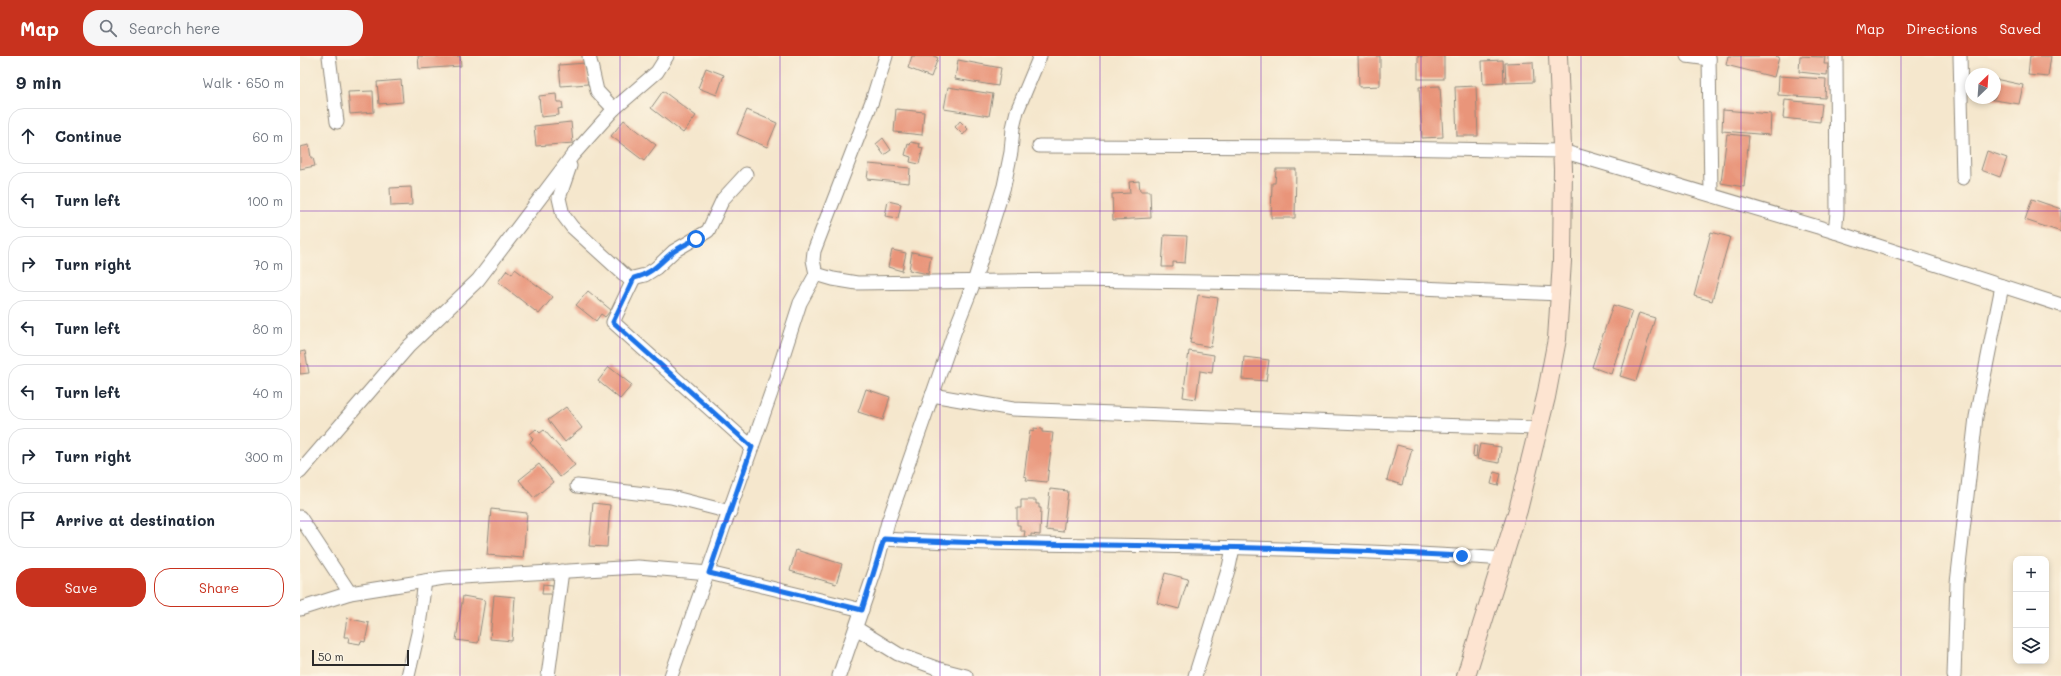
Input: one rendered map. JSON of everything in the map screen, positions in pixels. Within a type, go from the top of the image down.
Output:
[{"type":"street","points":[[329,56],[337,122]]},
{"type":"street","points":[[589,56],[597,91],[614,109]]},
{"type":"street","points":[[300,472],[409,346],[478,280],[576,151],[614,109],[657,72],[667,56]]},
{"type":"street","points":[[671,676],[709,573],[800,303],[816,274],[813,260],[814,251],[861,129],[886,56]]},
{"type":"street","points":[[839,676],[932,395],[974,282],[1004,186],[1017,111],[1040,56]]},
{"type":"street","points":[[1466,676],[1494,584],[1504,559],[1538,428],[1557,339],[1560,294],[1562,151],[1558,56]]},
{"type":"street","points":[[1687,56],[1709,58],[1711,194]]},
{"type":"street","points":[[1835,232],[1837,214],[1835,174],[1836,56]]},
{"type":"street","points":[[1960,56],[1963,178]]},
{"type":"street","points":[[1039,146],[1318,147],[1562,151],[1835,232],[2061,305]]},
{"type":"street","points":[[576,151],[559,198],[563,215],[572,227],[594,245],[605,258],[629,279],[645,275],[656,268],[674,251],[708,231],[723,199],[746,174]]},
{"type":"street","points":[[816,274],[856,283],[1074,280],[1320,284],[1560,294]]},
{"type":"street","points":[[634,278],[613,322],[752,447]]},
{"type":"street","points":[[1954,676],[1956,583],[1976,417],[2002,286]]},
{"type":"street","points":[[932,395],[1013,409],[1362,423],[1538,428]]},
{"type":"street","points":[[577,486],[671,497],[730,512]]},
{"type":"street","points":[[300,517],[350,593]]},
{"type":"street","points":[[884,539],[952,543],[1390,552],[1504,559]]},
{"type":"street","points":[[1194,676],[1229,567],[1233,548]]},
{"type":"street","points":[[300,609],[350,593],[444,578],[638,567],[709,573],[862,610]]},
{"type":"street","points":[[548,676],[562,571]]},
{"type":"street","points":[[408,676],[418,633],[425,581]]},
{"type":"street","points":[[856,628],[898,654],[939,669],[966,676]]},
{"type":"building","points":[[418,56],[460,56],[461,66],[419,69]]},
{"type":"building","points":[[912,56],[934,56],[938,58],[931,77],[908,68]]},
{"type":"building","points":[[1358,56],[1380,56],[1380,86],[1359,87]]},
{"type":"building","points":[[1418,56],[1444,56],[1444,79],[1418,79]]},
{"type":"building","points":[[1728,56],[1779,57],[1774,77],[1726,65]]},
{"type":"building","points":[[1800,56],[1825,57],[1824,64],[1828,64],[1827,75],[1799,72]]},
{"type":"building","points":[[2030,56],[2051,56],[2048,77],[2028,75]]},
{"type":"building","points":[[958,60],[1001,68],[998,86],[955,79]]},
{"type":"building","points":[[1503,60],[1504,83],[1483,84],[1482,61]]},
{"type":"building","points":[[1533,62],[1534,82],[1506,83],[1505,63]]},
{"type":"building","points":[[586,63],[588,84],[561,86],[559,65]]},
{"type":"building","points":[[706,68],[724,75],[717,95],[698,88]]},
{"type":"building","points":[[1779,76],[1826,79],[1825,98],[1778,95]]},
{"type":"building","points":[[401,80],[403,102],[379,104],[377,82]]},
{"type":"building","points":[[2001,80],[2023,85],[2019,104],[2001,101]]},
{"type":"building","points":[[1440,86],[1443,137],[1422,138],[1419,87]]},
{"type":"building","points":[[1476,86],[1478,136],[1457,136],[1455,87]]},
{"type":"building","points":[[948,87],[993,94],[989,116],[944,109]]},
{"type":"building","points":[[373,91],[374,112],[350,114],[348,92]]},
{"type":"building","points":[[663,91],[696,116],[683,133],[651,108]]},
{"type":"building","points":[[556,94],[557,102],[562,102],[563,108],[558,109],[559,115],[541,117],[539,96]]},
{"type":"building","points":[[1785,100],[1822,104],[1820,122],[1783,118]]},
{"type":"building","points":[[896,109],[924,112],[922,135],[894,132]]},
{"type":"building","points":[[747,110],[777,123],[767,147],[737,134]]},
{"type":"building","points":[[1723,110],[1771,114],[1770,135],[1722,131]]},
{"type":"building","points":[[624,120],[656,145],[644,161],[611,136]]},
{"type":"building","points":[[960,121],[968,129],[963,135],[955,127]]},
{"type":"building","points":[[571,122],[573,143],[536,146],[534,126]]},
{"type":"building","points":[[1727,134],[1749,136],[1744,187],[1721,183]]},
{"type":"building","points":[[883,138],[891,150],[884,155],[876,144]]},
{"type":"building","points":[[911,142],[920,144],[919,147],[923,148],[919,164],[910,162],[911,157],[905,155],[908,144],[910,145]]},
{"type":"building","points":[[309,145],[311,158],[313,158],[315,166],[300,169],[300,147]]},
{"type":"building","points":[[1987,151],[2007,158],[2000,177],[1981,170]]},
{"type":"building","points":[[869,164],[910,168],[909,183],[867,179]]},
{"type":"building","points":[[1276,169],[1296,169],[1295,218],[1271,218],[1272,183],[1275,183]]},
{"type":"building","points":[[1139,181],[1140,191],[1150,191],[1151,218],[1113,220],[1112,194],[1130,193],[1129,182]]},
{"type":"building","points":[[411,187],[412,205],[391,206],[390,188]]},
{"type":"building","points":[[2032,199],[2061,209],[2061,232],[2025,220]]},
{"type":"building","points":[[888,201],[901,204],[898,218],[885,216]]},
{"type":"building","points":[[1711,232],[1730,237],[1712,301],[1694,296]]},
{"type":"building","points":[[1164,235],[1187,236],[1185,263],[1173,262],[1173,267],[1162,267]]},
{"type":"building","points":[[892,250],[906,253],[902,271],[888,267]]},
{"type":"building","points":[[912,252],[931,256],[928,274],[909,270]]},
{"type":"building","points":[[515,269],[553,297],[539,314],[498,282],[507,270],[512,274]]},
{"type":"building","points":[[588,291],[611,310],[605,317],[601,314],[596,321],[576,305]]},
{"type":"building","points":[[1198,295],[1218,298],[1211,347],[1190,343]]},
{"type":"building","points":[[1613,305],[1632,311],[1611,374],[1592,367]]},
{"type":"building","points":[[1639,313],[1655,318],[1636,381],[1620,376]]},
{"type":"building","points":[[305,351],[309,373],[300,374],[300,352]]},
{"type":"building","points":[[1189,351],[1214,355],[1212,373],[1200,371],[1196,399],[1183,397]]},
{"type":"building","points":[[1244,357],[1269,360],[1266,381],[1242,379]]},
{"type":"building","points":[[609,367],[632,385],[620,399],[598,381]]},
{"type":"building","points":[[866,389],[890,397],[883,420],[858,412]]},
{"type":"building","points":[[566,407],[582,428],[565,442],[548,420]]},
{"type":"building","points":[[1034,428],[1042,429],[1042,432],[1053,433],[1047,482],[1026,480],[1027,477],[1024,476],[1030,430],[1034,431]]},
{"type":"building","points":[[536,429],[540,433],[544,430],[575,465],[560,477],[530,442],[533,439],[530,434]]},
{"type":"building","points":[[1480,444],[1501,447],[1499,463],[1477,459]]},
{"type":"building","points":[[1397,445],[1412,449],[1402,485],[1387,480]]},
{"type":"building","points":[[1474,446],[1477,446],[1476,457],[1473,456]]},
{"type":"building","points":[[539,464],[553,482],[534,498],[519,480]]},
{"type":"building","points":[[1494,472],[1501,474],[1498,486],[1491,484]]},
{"type":"building","points":[[1050,489],[1068,491],[1063,532],[1046,530]]},
{"type":"building","points":[[1021,500],[1036,500],[1036,504],[1039,504],[1039,508],[1041,508],[1040,535],[1031,534],[1031,537],[1024,537],[1025,531],[1020,531],[1020,525],[1017,525],[1017,508],[1021,508]]},
{"type":"building","points":[[593,503],[610,505],[607,547],[589,546]]},
{"type":"building","points":[[491,509],[527,513],[523,558],[487,555]]},
{"type":"building","points":[[796,550],[842,564],[836,584],[790,571]]},
{"type":"building","points":[[1165,573],[1188,579],[1179,609],[1157,603]]},
{"type":"building","points":[[543,584],[553,585],[552,594],[542,594]]},
{"type":"building","points":[[494,595],[515,597],[512,641],[490,639]]},
{"type":"building","points":[[463,596],[485,600],[478,643],[456,640]]},
{"type":"building","points":[[347,618],[369,623],[365,642],[361,641],[360,644],[348,642],[349,637],[344,637]]},
{"type":"route","points":[[696,239],[674,251],[656,268],[645,275],[634,278],[613,322],[752,447],[709,573],[862,610],[884,539],[952,543],[1199,547],[1390,552],[1462,556]]}]
